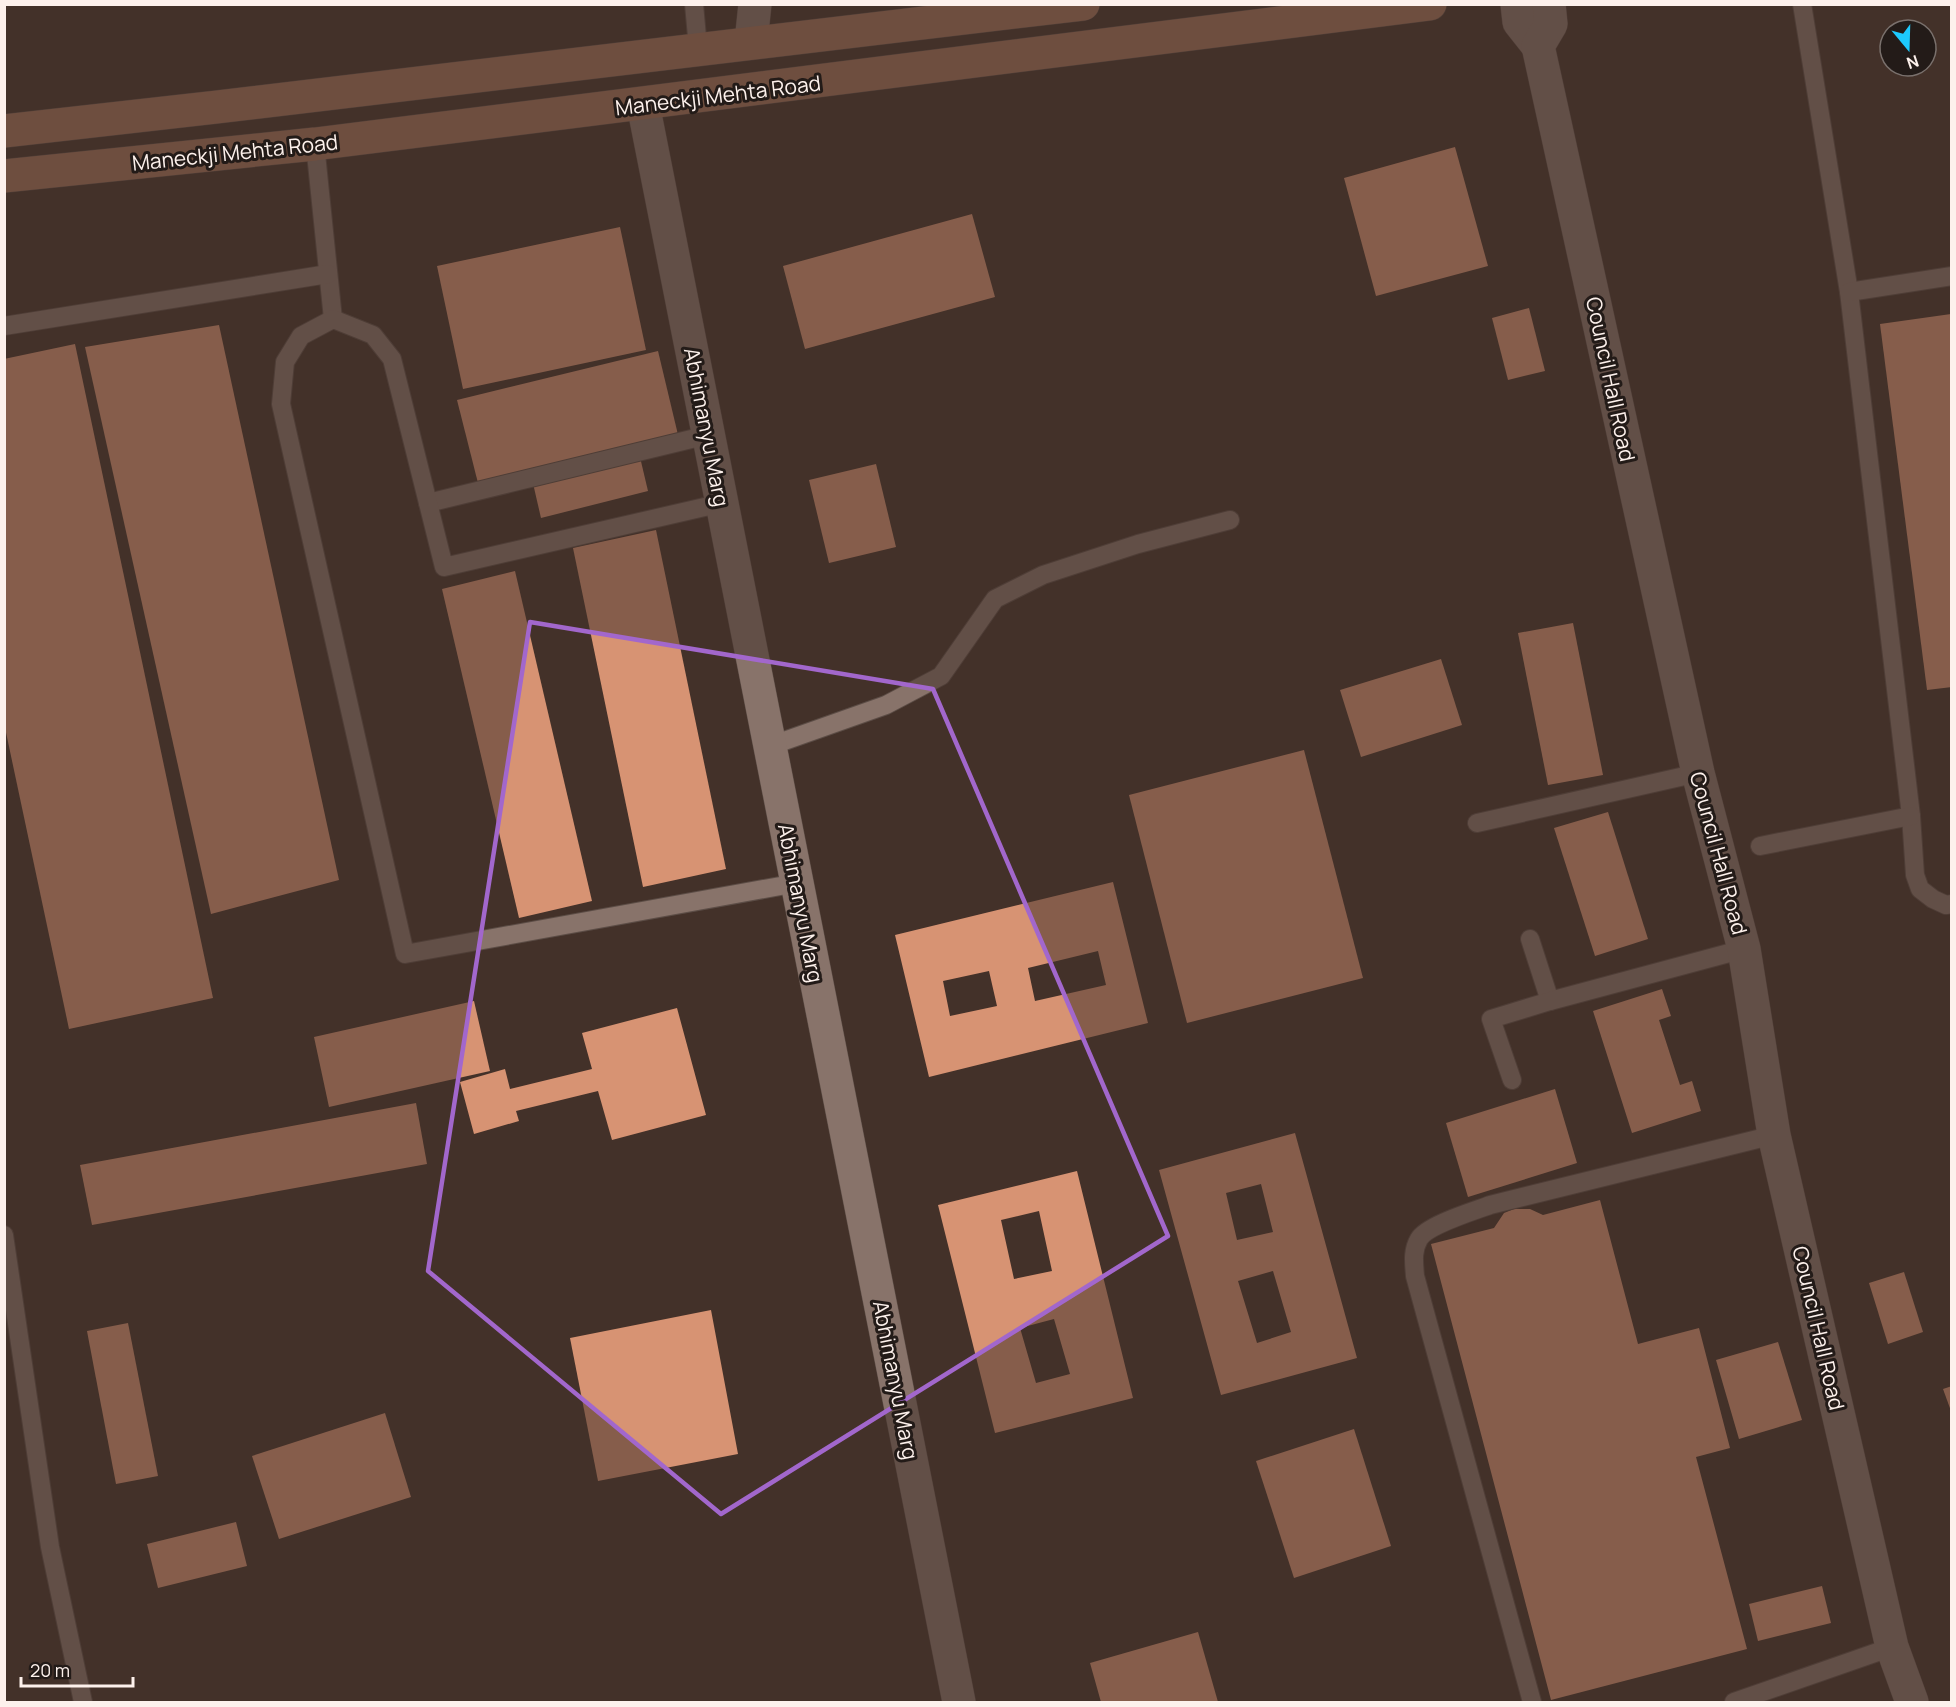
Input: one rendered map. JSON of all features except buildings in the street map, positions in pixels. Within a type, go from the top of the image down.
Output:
[{"type":"main road","points":[[4,131],[290,100],[698,48],[1083,4]]},
{"type":"main road","name":"Maneckji Mehta Road","points":[[4,176],[315,144],[1430,4]]},
{"type":"street","points":[[751,42],[755,4]]},
{"type":"street","points":[[1517,4],[1519,22],[1538,46],[1551,24],[1549,4]]},
{"type":"street","name":"Council Hall Road","points":[[1538,46],[1698,773],[1744,949],[1774,1135],[1892,1647],[1912,1702]]},
{"type":"street","name":"Abhimanyu Marg","points":[[643,104],[959,1702]]},
{"type":"lane","points":[[694,4],[698,48]]},
{"type":"lane","points":[[1802,4],[1850,292],[1911,816],[1915,875],[1920,889],[1933,899],[1946,905],[1952,904]]},
{"type":"lane","points":[[315,144],[333,320]]},
{"type":"lane","points":[[4,326],[328,274]]},
{"type":"lane","points":[[1850,292],[1952,276]]},
{"type":"lane","points":[[722,503],[444,567],[392,359],[373,335],[333,320],[301,336],[285,362],[280,404],[405,954],[797,883]]},
{"type":"lane","points":[[429,503],[708,435]]},
{"type":"lane","points":[[770,746],[886,705],[941,676],[995,599],[1043,575],[1138,544],[1230,520]]},
{"type":"lane","points":[[1476,823],[1698,773]]},
{"type":"lane","points":[[1760,846],[1911,816]]},
{"type":"lane","points":[[1530,939],[1550,1001]]},
{"type":"lane","points":[[1512,1080],[1491,1019],[1744,949]]},
{"type":"lane","points":[[1532,1702],[1415,1276],[1413,1254],[1419,1237],[1446,1220],[1490,1205],[1774,1135]]},
{"type":"lane","points":[[4,1236],[50,1547],[83,1702]]},
{"type":"lane","points":[[1734,1702],[1892,1647]]},
{"type":"highlighted area","points":[[530,622],[933,689],[1168,1236],[721,1514],[428,1271]]}]
